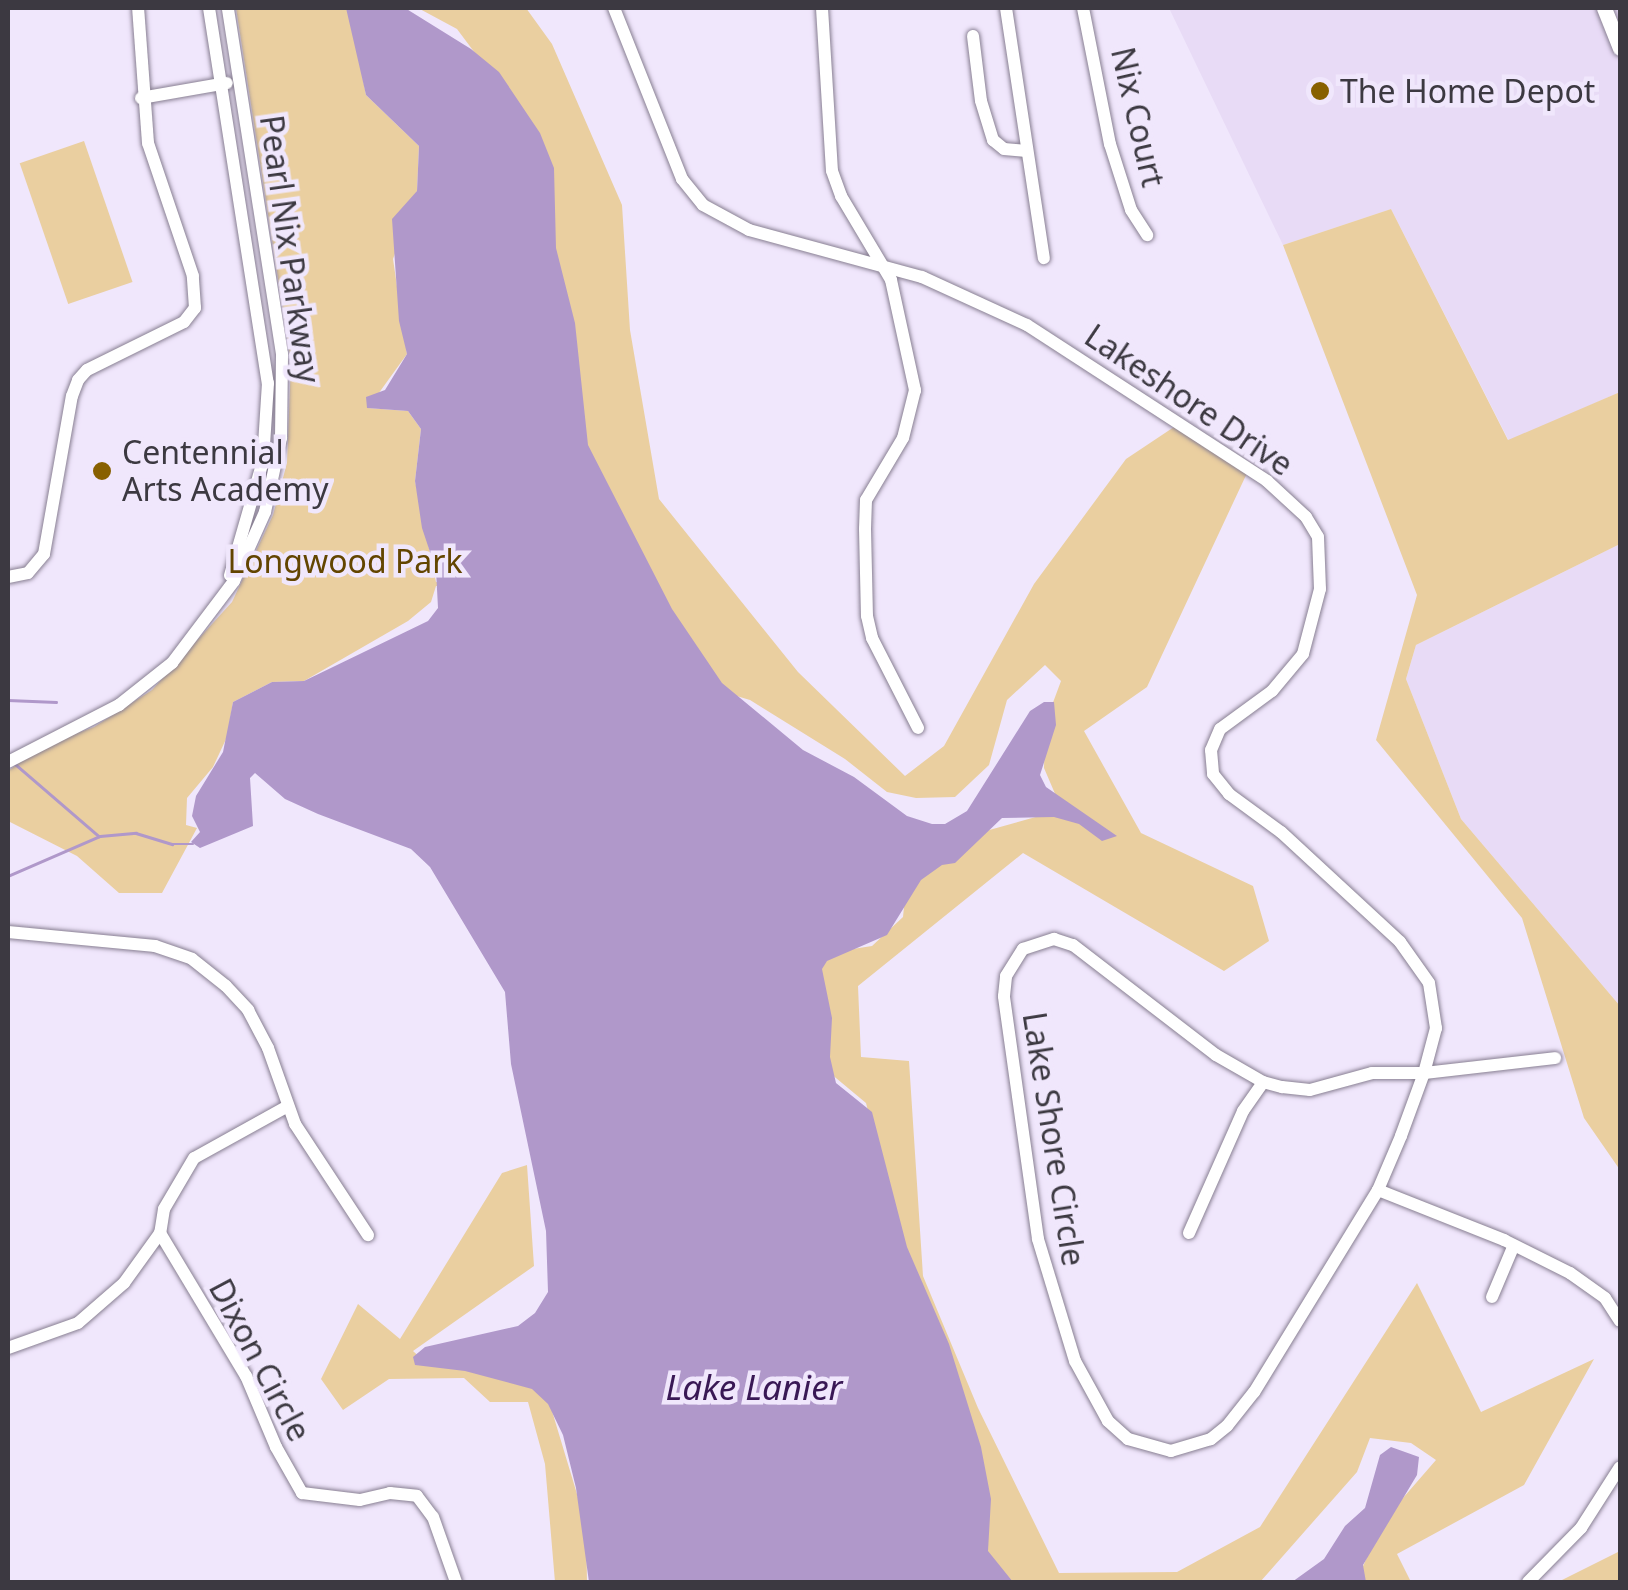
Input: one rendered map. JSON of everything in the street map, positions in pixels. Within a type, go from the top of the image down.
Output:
[{"type":"main road","points":[[1604,8],[1620,48]]},
{"type":"street","points":[[8,577],[28,573],[44,554],[72,396],[87,370],[184,322],[194,308],[193,276],[157,180],[142,98],[138,8]]},
{"type":"street","name":"Pearl Nix Parkway","points":[[209,8],[262,332],[268,410],[264,461],[221,601]]},
{"type":"street","name":"Pearl Nix Parkway","points":[[221,601],[246,560],[265,512],[278,454],[282,408],[282,354],[228,8]]},
{"type":"street","name":"Lakeshore Drive","points":[[614,8],[676,168],[703,205],[750,230],[884,266],[970,296],[1026,325],[1267,481],[1312,526],[1320,546],[1321,574],[1317,611],[1303,654],[1272,691],[1220,729],[1211,750],[1214,774],[1229,794],[1363,905],[1418,964],[1436,1010],[1436,1028],[1424,1073]]},
{"type":"street","points":[[822,8],[832,171],[846,206],[884,266],[914,390],[904,438],[866,500],[866,616],[878,656],[918,728]]},
{"type":"street","points":[[1006,8],[1044,258]]},
{"type":"street","name":"Nix Court","points":[[1083,8],[1110,144],[1130,210],[1147,235]]},
{"type":"street","points":[[973,36],[981,101],[993,140],[1004,149],[1027,152]]},
{"type":"street","points":[[142,98],[223,85],[238,78]]},
{"type":"street","points":[[8,762],[120,705],[153,680],[221,601]]},
{"type":"street","points":[[8,932],[134,942],[192,960],[226,986],[248,1010],[268,1048],[295,1124],[368,1235]]},
{"type":"street","name":"Lake Shore Circle","points":[[1054,939],[1073,945],[1216,1055],[1263,1082],[1310,1090],[1372,1073],[1424,1073],[1378,1190],[1254,1392],[1212,1440],[1189,1449],[1151,1448],[1128,1439],[1108,1422],[1074,1361],[1044,1269],[1004,996],[1006,976],[1023,949],[1054,939]]},
{"type":"street","points":[[1424,1073],[1555,1058]]},
{"type":"street","points":[[1189,1233],[1238,1121],[1263,1082]]},
{"type":"street","points":[[8,1348],[78,1323],[124,1283],[160,1233],[164,1209],[194,1158],[288,1106]]},
{"type":"street","points":[[1378,1190],[1514,1245],[1587,1284],[1605,1298],[1620,1320]]},
{"type":"street","name":"Dixon Circle","points":[[160,1233],[246,1376],[276,1447],[302,1494],[360,1500],[390,1494],[418,1496],[434,1517],[456,1582]]},
{"type":"street","points":[[1492,1296],[1514,1245]]},
{"type":"street","points":[[1528,1582],[1581,1528],[1620,1467]]},
{"type":"shaded area","points":[[1169,8],[1620,8],[1620,392],[1509,441],[1391,209],[1283,245]]},
{"type":"shaded area","points":[[1620,544],[1620,1006],[1461,819],[1406,679],[1416,645]]},
{"type":"green space","name":"Longwood Park","points":[[236,8],[349,8],[366,95],[419,146],[417,191],[393,259],[407,354],[368,408],[408,411],[421,429],[415,481],[436,582],[463,585],[436,586],[431,602],[408,621],[304,681],[272,682],[233,702],[227,737],[213,767],[187,798],[186,825],[197,828],[162,893],[119,893],[77,856],[8,821],[8,771],[42,746],[94,727],[152,690],[232,602],[273,515],[287,463],[291,362]]},
{"type":"green space","points":[[418,8],[526,8],[552,44],[622,205],[630,330],[659,499],[798,672],[905,776],[944,746],[1034,584],[1126,459],[1174,427],[1248,471],[1147,687],[1084,731],[1141,833],[1253,886],[1269,941],[1224,971],[1023,853],[858,986],[861,1057],[909,1061],[923,1276],[978,1408],[1059,1573],[1177,1572],[1260,1527],[1417,1283],[1481,1412],[1594,1359],[1524,1485],[1397,1554],[1411,1582],[1364,1582],[1360,1573],[1383,1521],[1436,1460],[1411,1443],[1370,1438],[1357,1472],[1260,1582],[1000,1582],[982,1560],[866,1103],[830,1073],[814,955],[872,946],[903,917],[908,868],[975,834],[1050,813],[1059,803],[1044,768],[1045,724],[1061,681],[1045,665],[1007,700],[989,765],[955,797],[916,798],[887,792],[845,759],[750,700],[703,686],[604,509],[570,401],[517,109],[457,29]]},
{"type":"green space","points":[[84,141],[133,282],[68,304],[20,163]]},
{"type":"green space","points":[[1391,209],[1508,440],[1620,392],[1620,544],[1416,645],[1406,679],[1461,819],[1620,1006],[1620,1170],[1584,1118],[1522,918],[1376,740],[1417,595],[1283,245]]},
{"type":"green space","points":[[527,1165],[534,1266],[413,1351],[427,1364],[525,1378],[549,1401],[586,1524],[587,1582],[555,1582],[545,1464],[528,1402],[490,1402],[464,1378],[389,1379],[343,1410],[321,1379],[358,1304],[400,1339],[502,1173]]},
{"type":"green space","points":[[1620,1551],[1620,1582],[1558,1582]]},
{"type":"water","name":"Lake Lanier","points":[[346,8],[405,8],[471,49],[499,72],[540,133],[554,168],[556,248],[575,323],[588,445],[672,609],[722,683],[803,750],[854,777],[907,816],[932,824],[945,824],[967,811],[1030,711],[1044,702],[1054,702],[1056,725],[1040,775],[1046,787],[1117,836],[1102,841],[1079,824],[1054,817],[1002,818],[955,863],[942,865],[921,880],[887,935],[827,961],[822,969],[832,1018],[830,1057],[836,1083],[872,1112],[907,1247],[949,1344],[981,1447],[991,1499],[988,1551],[1013,1582],[589,1582],[576,1488],[563,1435],[548,1404],[532,1389],[465,1371],[415,1365],[413,1357],[425,1347],[518,1326],[535,1313],[548,1292],[546,1231],[511,1064],[505,992],[430,867],[411,849],[285,799],[255,773],[250,778],[253,826],[200,848],[191,842],[200,832],[192,816],[196,796],[223,752],[233,702],[272,682],[304,681],[428,621],[438,608],[436,570],[422,528],[415,481],[421,429],[408,411],[367,408],[366,397],[385,390],[407,354],[399,321],[392,219],[417,191],[419,146],[366,95]]},
{"type":"water","points":[[1391,1447],[1419,1457],[1417,1475],[1363,1565],[1366,1582],[1292,1582],[1324,1559],[1345,1526],[1365,1508],[1380,1455]]},
{"type":"waterway","points":[[8,700],[56,702]]},
{"type":"waterway","points":[[14,763],[99,836]]},
{"type":"waterway","points":[[8,876],[100,836],[136,833],[172,844],[193,844]]},
{"type":"place","name":"The Home Depot","points":[[1320,91]]},
{"type":"place","name":"Centennial Arts Academy","points":[[102,471]]}]
